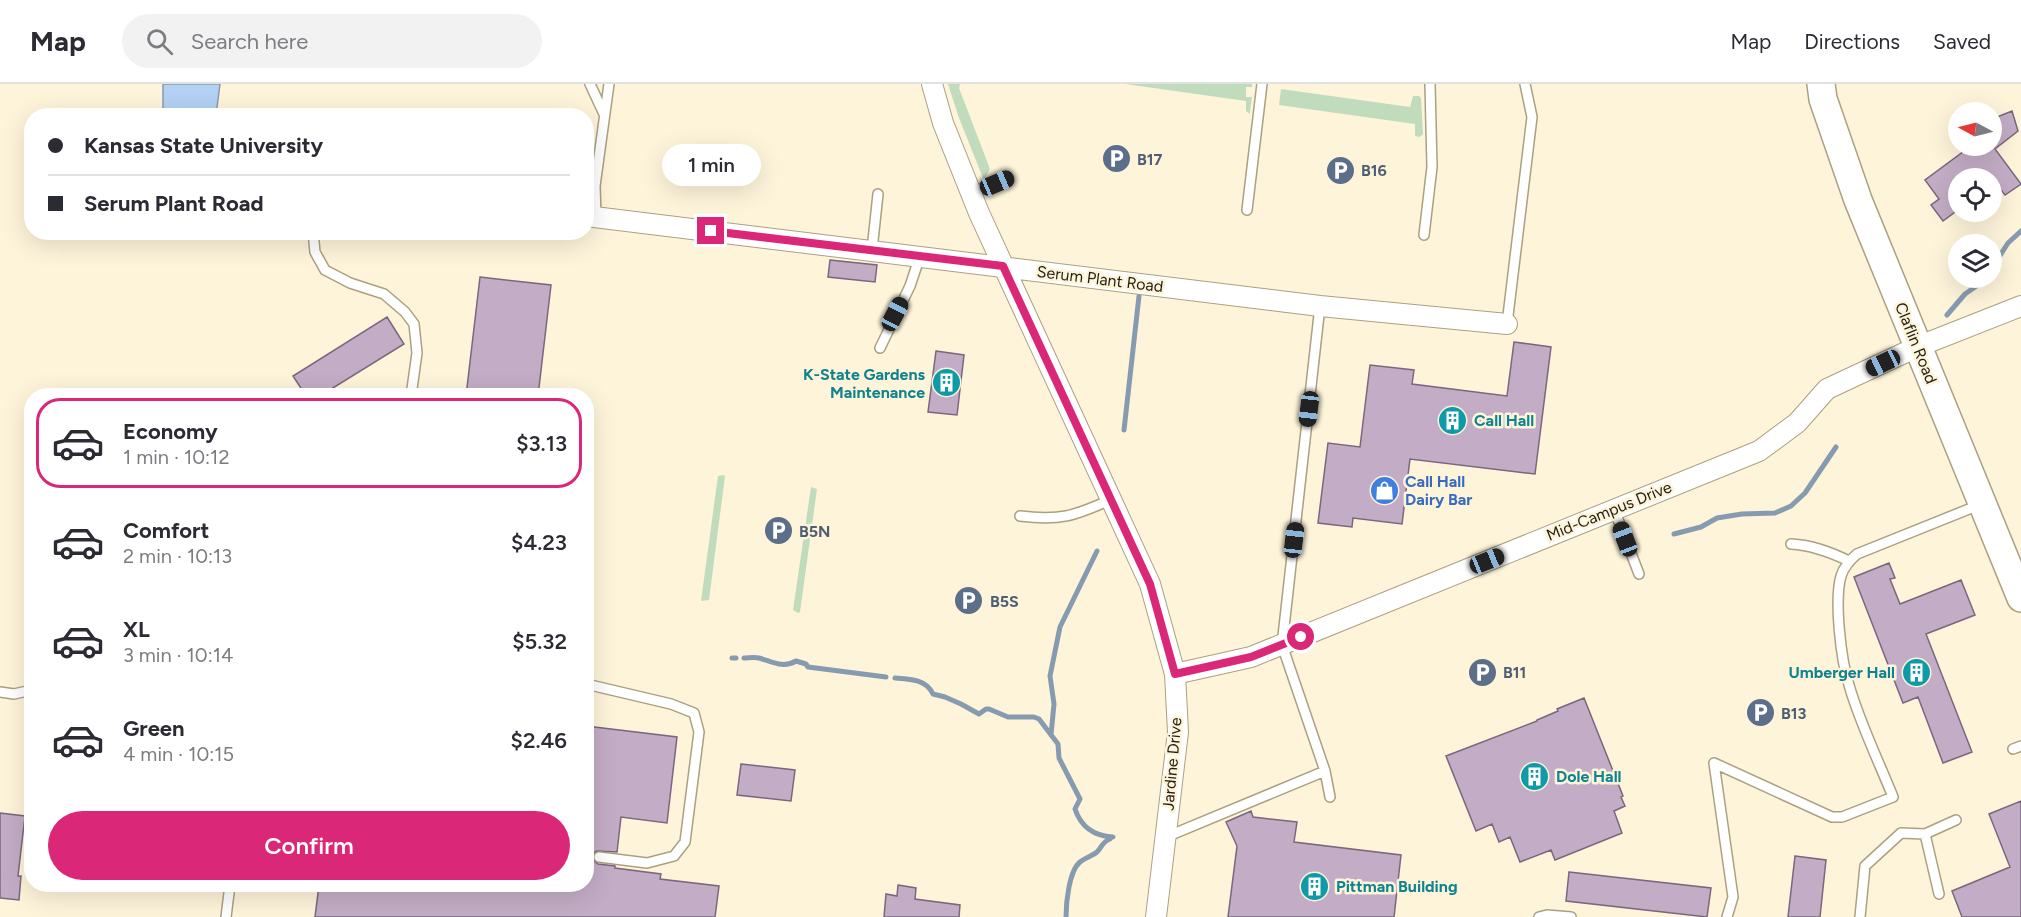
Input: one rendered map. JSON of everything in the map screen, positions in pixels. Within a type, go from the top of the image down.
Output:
[{"type":"street","name":"Jardine Drive","points":[[932,84],[943,123],[971,194],[1150,584],[1175,674],[1178,732],[1156,917]]},
{"type":"street","name":"Claflin Road","points":[[1821,84],[1822,99],[1854,190],[2021,598]]},
{"type":"street","name":"Serum Plant Road","points":[[594,217],[1320,306],[1507,324]]},
{"type":"street","name":"Mid-Campus Drive","points":[[1175,674],[1251,657],[1759,451],[1797,423],[1827,389],[1917,347],[2021,306]]},
{"type":"lane","points":[[590,84],[604,114]]},
{"type":"lane","points":[[594,194],[609,84]]},
{"type":"lane","points":[[1247,210],[1262,84]]},
{"type":"lane","points":[[1424,235],[1432,167],[1430,84]]},
{"type":"lane","points":[[1507,324],[1532,117],[1525,84]]},
{"type":"lane","points":[[971,194],[1008,178]]},
{"type":"lane","points":[[872,250],[878,194]]},
{"type":"lane","points":[[314,240],[315,252],[326,270],[350,282],[384,294],[405,312],[414,324],[417,353],[412,388]]},
{"type":"lane","points":[[880,348],[910,286],[920,256]]},
{"type":"lane","points":[[1320,306],[1282,645],[1325,771],[1330,797]]},
{"type":"lane","points":[[1020,516],[1044,519],[1074,516],[1110,500]]},
{"type":"lane","points":[[1727,917],[1733,897],[1714,763],[1832,817],[1842,817],[1893,797],[1849,685],[1842,648],[1839,605],[1841,577],[1848,561],[1857,554],[1981,504]]},
{"type":"lane","points":[[1614,509],[1639,574]]},
{"type":"lane","points":[[1791,544],[1830,552],[1848,561]]},
{"type":"lane","points":[[594,686],[671,704],[694,713],[699,732],[685,842],[674,856],[647,863],[599,857]]},
{"type":"lane","points":[[0,692],[14,694],[24,692]]},
{"type":"lane","points":[[1166,837],[1325,771]]},
{"type":"lane","points":[[1860,917],[1865,866],[1901,833],[1925,834],[1956,820]]},
{"type":"lane","points":[[1925,834],[1939,894]]},
{"type":"lane","points":[[226,917],[229,892]]},
{"type":"lane","points":[[1539,917],[1547,915],[1571,917]]},
{"type":"green space","points":[[948,84],[960,84],[959,88],[990,169],[985,178],[983,178],[959,118]]},
{"type":"green space","points":[[1125,84],[1252,84],[1252,87],[1246,87],[1246,97],[1252,97],[1250,114],[1246,111],[1246,101]]},
{"type":"green space","points":[[1281,89],[1410,107],[1413,96],[1419,96],[1423,134],[1420,137],[1415,136],[1415,124],[1279,105]]},
{"type":"green space","points":[[718,476],[725,476],[709,600],[701,601]]},
{"type":"green space","points":[[811,487],[817,489],[800,612],[798,613],[793,610]]},
{"type":"water","points":[[163,84],[220,84],[217,108],[163,108]]},
{"type":"building","points":[[2012,111],[2018,131],[2002,144],[2002,115]]},
{"type":"building","points":[[1957,156],[2000,156],[2021,184],[2005,195],[2002,191],[2002,168],[1948,168],[1948,217],[1943,221],[1931,205],[1939,199],[1925,180]]},
{"type":"building","points":[[830,260],[877,265],[875,282],[828,277]]},
{"type":"building","points":[[480,277],[551,285],[539,388],[467,388]]},
{"type":"building","points":[[387,317],[404,344],[333,388],[301,388],[293,376]]},
{"type":"building","name":"Call Hall","points":[[1514,342],[1551,347],[1535,474],[1410,459],[1402,524],[1353,518],[1352,527],[1318,523],[1328,443],[1360,447],[1370,365],[1414,370],[1412,384],[1507,396]]},
{"type":"building","name":"K-State Gardens Maintenance","points":[[936,351],[964,355],[957,415],[928,412]]},
{"type":"building","name":"Umberger Hall","points":[[1889,563],[1895,578],[1890,579],[1900,604],[1961,580],[1975,615],[1926,634],[1972,752],[1943,763],[1918,697],[1903,703],[1854,577]]},
{"type":"building","name":"Dole Hall","points":[[1584,698],[1623,796],[1621,797],[1625,806],[1614,811],[1622,833],[1555,860],[1551,850],[1520,862],[1510,837],[1499,842],[1492,824],[1476,831],[1446,756],[1537,721],[1558,711],[1557,709]]},
{"type":"building","points":[[594,727],[677,737],[667,823],[621,817],[617,852],[594,852]]},
{"type":"building","points":[[741,764],[795,770],[791,801],[737,795]]},
{"type":"building","points":[[2021,801],[2021,917],[1962,917],[1952,891],[2010,867],[1989,814]]},
{"type":"building","name":"Pittman Building","points":[[1251,811],[1253,817],[1297,822],[1294,842],[1401,855],[1394,917],[1228,917],[1237,846],[1226,822]]},
{"type":"building","points":[[0,813],[24,816],[18,876],[21,876],[19,900],[0,898]]},
{"type":"building","points":[[1795,856],[1826,860],[1820,917],[1788,917]]},
{"type":"building","points":[[594,861],[598,864],[615,866],[615,868],[661,874],[660,879],[719,886],[715,917],[315,917],[318,892],[594,892]]},
{"type":"building","points":[[1569,872],[1711,888],[1707,917],[1566,901]]},
{"type":"building","points":[[898,885],[916,888],[915,899],[960,905],[959,917],[884,917],[886,894],[897,896]]},
{"type":"waterway","points":[[2002,252],[2021,231]]},
{"type":"waterway","points":[[1947,315],[1965,294],[1974,288]]},
{"type":"waterway","points":[[1124,430],[1139,296]]},
{"type":"waterway","points":[[1674,534],[1701,527],[1717,518],[1742,514],[1775,513],[1791,506],[1805,493],[1836,447]]},
{"type":"waterway","points":[[1051,735],[1054,704],[1050,676],[1060,627],[1097,551]]},
{"type":"waterway","points":[[744,658],[757,658],[777,664],[796,661],[808,667],[886,677]]},
{"type":"waterway","points":[[895,678],[922,683],[933,694],[945,697],[979,714],[989,709],[1008,717],[1039,719],[1058,744],[1059,758],[1080,799],[1075,809],[1084,826],[1099,835],[1113,837]]},
{"type":"waterway","points":[[1066,917],[1069,888],[1076,866],[1097,852],[1110,839]]},
{"type":"place","name":"B17","points":[[1116,159]]},
{"type":"place","name":"B16","points":[[1340,170]]},
{"type":"place","name":"K-State Gardens Maintenance","points":[[946,383]]},
{"type":"place","name":"Call Hall","points":[[1453,420]]},
{"type":"place","name":"Call Hall Dairy Bar","points":[[1384,490]]},
{"type":"place","name":"B5N","points":[[778,531]]},
{"type":"place","name":"B5S","points":[[969,601]]},
{"type":"place","name":"B11","points":[[1482,672]]},
{"type":"place","name":"Umberger Hall","points":[[1916,672]]},
{"type":"place","name":"B13","points":[[1760,713]]},
{"type":"place","name":"Dole Hall","points":[[1535,776]]},
{"type":"place","name":"Pittman Building","points":[[1315,886]]},
{"type":"route","points":[[711,231],[1003,266],[1150,584],[1175,674],[1251,657],[1301,637]]}]
